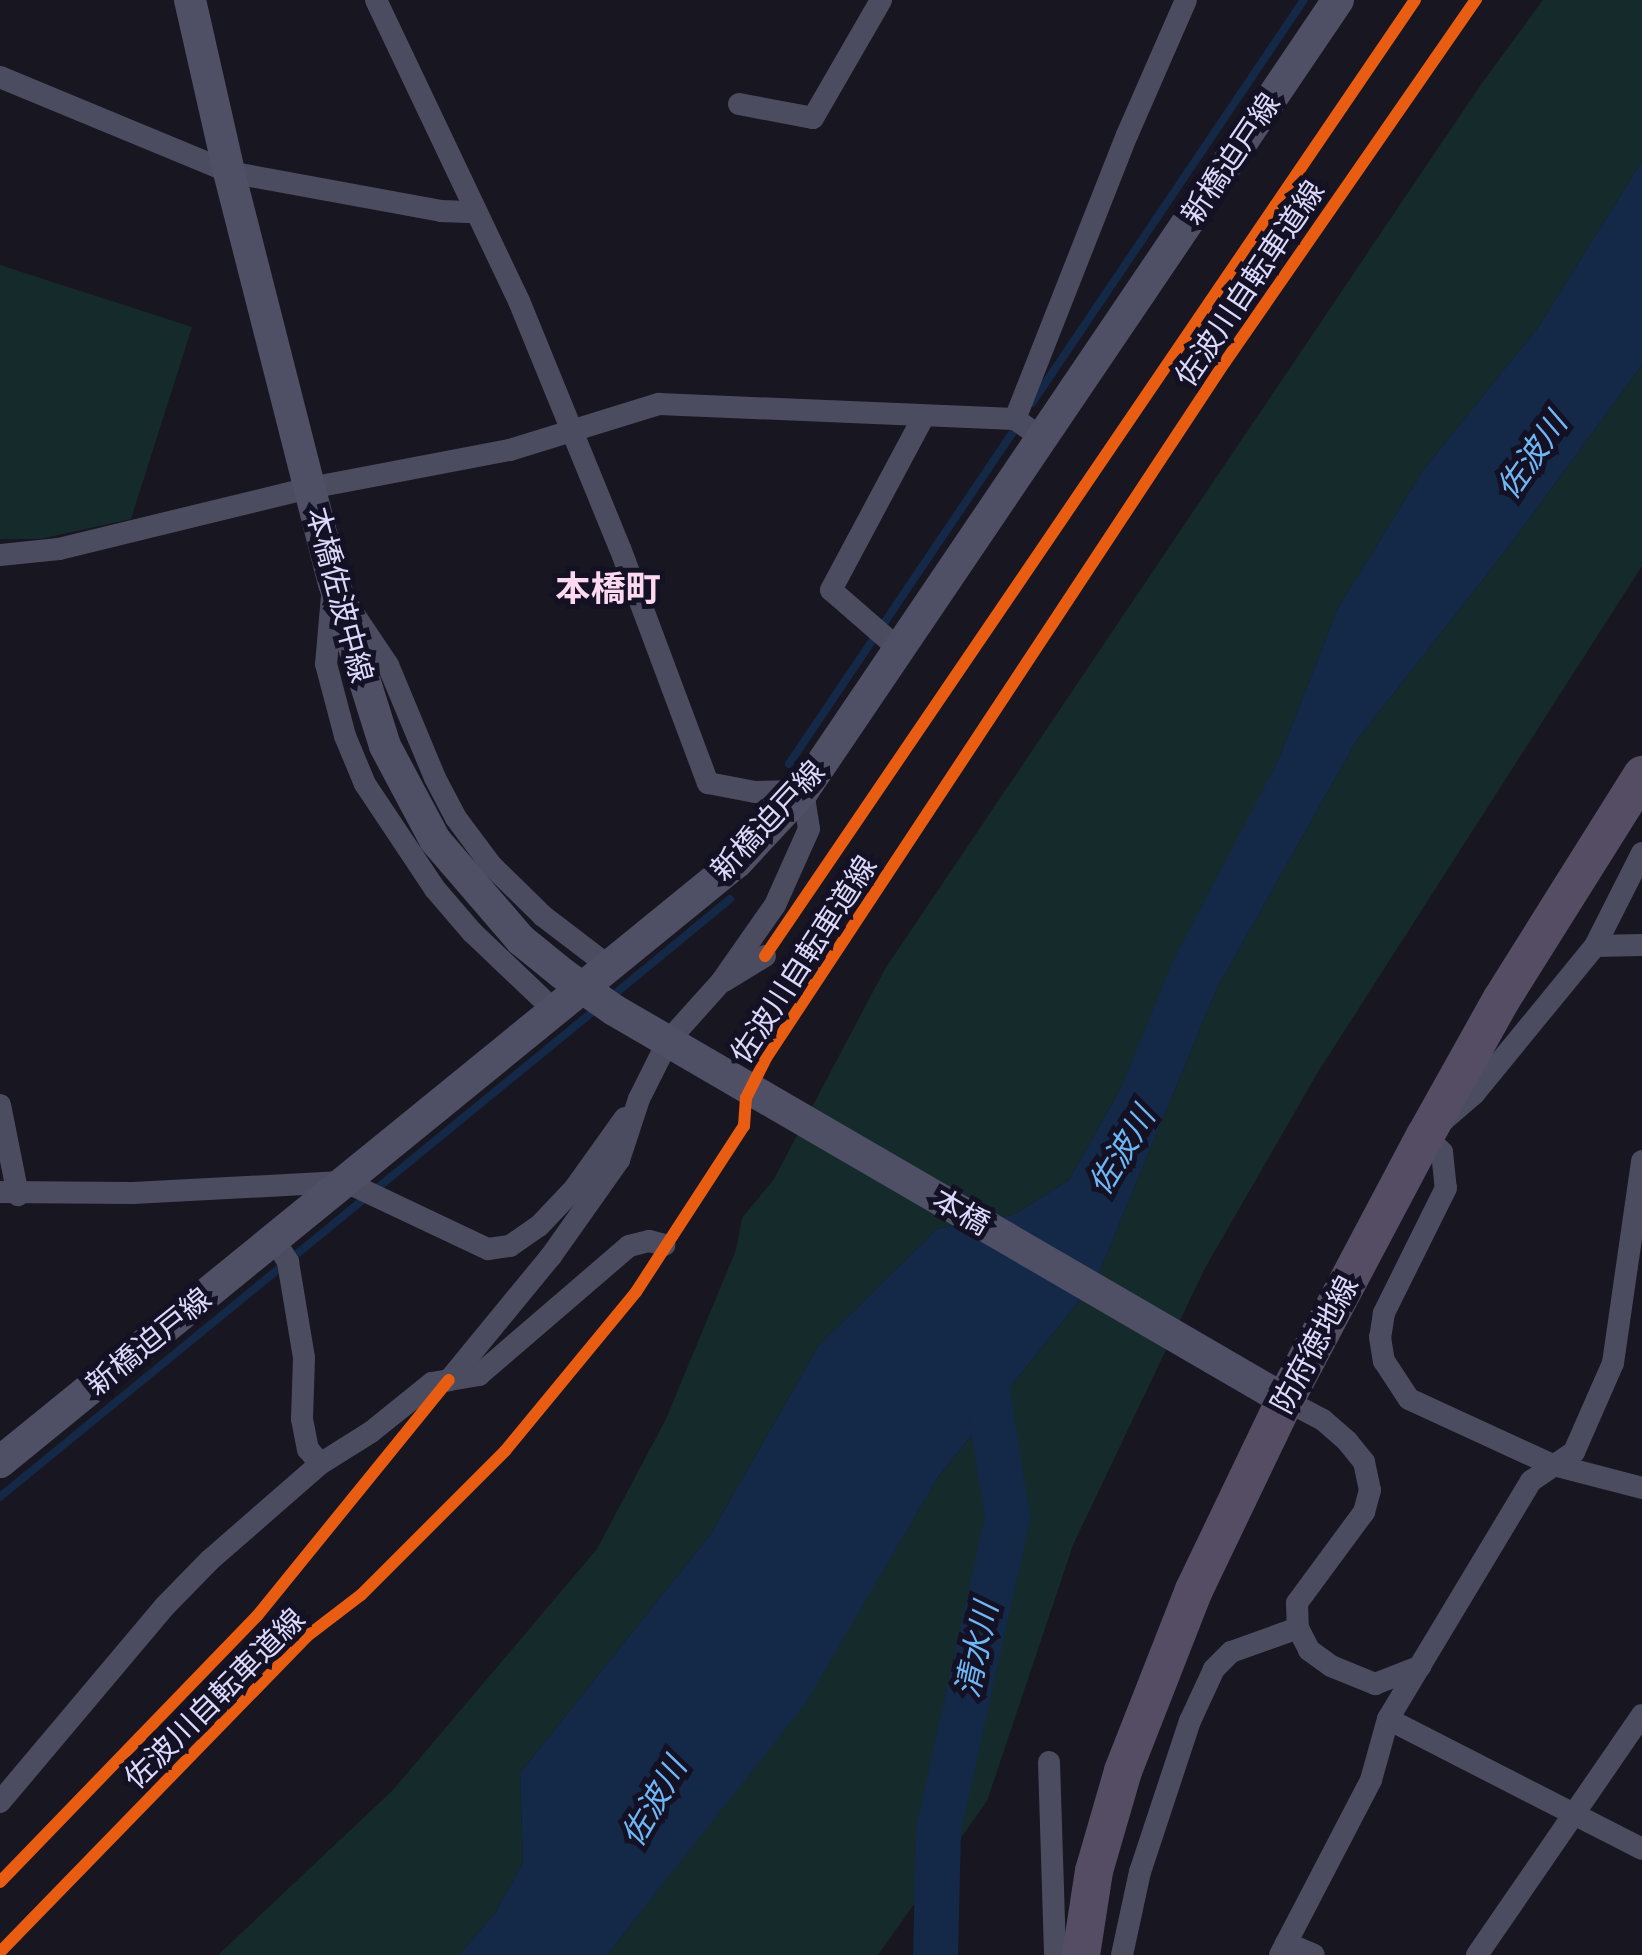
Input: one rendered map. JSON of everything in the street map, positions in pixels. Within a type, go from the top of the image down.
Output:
[{"type":"main road","name":"防府徳地線","points":[[1081,1955],[1094,1871],[1123,1771],[1194,1590],[1285,1400],[1426,1136],[1501,1000],[1642,775]]},
{"type":"street","name":"本橋佐波中線","points":[[190,0],[229,172],[334,583],[385,746],[435,840],[481,898],[563,974],[614,1010],[700,1060]]},
{"type":"street","points":[[376,0],[519,301],[620,548],[708,783],[755,792],[803,791],[809,829],[775,905],[721,982],[668,1040],[639,1099],[619,1160],[552,1256],[450,1380]]},
{"type":"street","points":[[739,104],[812,118],[881,0]]},
{"type":"street","points":[[1016,419],[1127,135],[1186,0]]},
{"type":"street","name":"新橋迫戸線","points":[[0,1462],[736,862],[803,791],[1338,0]]},
{"type":"street","points":[[0,77],[229,172],[441,211],[475,212]]},
{"type":"street","points":[[0,555],[59,548],[310,488],[510,450],[659,404],[1016,419],[1042,438]]},
{"type":"street","points":[[900,650],[831,590],[924,416]]},
{"type":"street","points":[[334,583],[388,665],[456,818],[517,890],[610,967]]},
{"type":"street","points":[[334,583],[326,664],[345,736],[366,784],[436,888],[472,932],[556,1012]]},
{"type":"street","points":[[1642,853],[1595,946],[1474,1094],[1426,1136],[1442,1152],[1446,1188],[1384,1313],[1380,1337],[1384,1360],[1409,1399],[1550,1464],[1642,1488]]},
{"type":"street","points":[[1595,946],[1642,946]]},
{"type":"street","points":[[721,982],[766,956]]},
{"type":"street","name":"本橋","points":[[700,1060],[1285,1400]]},
{"type":"street","points":[[0,1105],[9,1194],[346,1182],[488,1249],[510,1246],[540,1226],[575,1188],[639,1099]]},
{"type":"street","points":[[1314,1955],[1283,1949],[1371,1780],[1388,1719],[1532,1481],[1550,1464],[1574,1452],[1612,1363],[1642,1162]]},
{"type":"street","points":[[274,1241],[288,1262],[304,1358],[302,1419],[308,1449],[320,1464]]},
{"type":"street","points":[[0,1802],[165,1606],[210,1560],[320,1464],[370,1432],[432,1383],[480,1375],[629,1246],[649,1241],[664,1246]]},
{"type":"street","points":[[1285,1400],[1323,1420],[1348,1441],[1364,1462],[1370,1490],[1364,1512],[1297,1602],[1298,1628],[1309,1650],[1331,1666],[1375,1684],[1421,1666]]},
{"type":"street","points":[[1122,1955],[1140,1872],[1190,1721],[1214,1669],[1231,1652],[1298,1628]]},
{"type":"street","points":[[1477,1955],[1642,1715]]},
{"type":"street","points":[[1388,1719],[1642,1850]]},
{"type":"street","points":[[1048,1762],[1055,1955]]},
{"type":"green space","points":[[1543,0],[1642,0],[1642,161],[1539,326],[1424,469],[1338,608],[1277,763],[1121,1088],[1069,1180],[1013,1215],[937,1229],[819,1345],[710,1535],[520,1773],[523,1862],[496,1912],[459,1955],[218,1955],[393,1790],[597,1549],[666,1419],[736,1250],[742,1218],[774,1179],[885,969],[1482,83]]},
{"type":"green space","points":[[0,265],[192,327],[131,519],[40,539],[0,539]]},
{"type":"green space","points":[[1642,365],[1642,566],[1318,1072],[1205,1268],[1073,1545],[987,1801],[878,1955],[607,1955],[804,1704],[938,1477],[1096,1280],[1217,988],[1357,740],[1510,545]]},
{"type":"water","name":"佐波川","points":[[1642,161],[1642,365],[1510,545],[1357,740],[1217,988],[1096,1280],[938,1477],[805,1704],[607,1955],[459,1955],[496,1912],[523,1862],[520,1773],[710,1535],[819,1345],[937,1229],[1013,1215],[1069,1180],[1121,1088],[1173,961],[1277,763],[1338,608],[1424,469],[1539,326]]},
{"type":"waterway","points":[[1032,403],[1304,0]]},
{"type":"waterway","points":[[789,764],[1019,423]]},
{"type":"waterway","points":[[611,997],[730,899]]},
{"type":"waterway","points":[[0,1497],[596,1009]]},
{"type":"waterway","name":"清水川","points":[[935,1955],[938,1829],[1007,1517],[980,1348]]},
{"type":"cycle path","name":"佐波川自転車道線","points":[[765,956],[1415,0]]},
{"type":"cycle path","name":"佐波川自転車道線","points":[[0,1952],[306,1637],[361,1595],[505,1451],[636,1292],[744,1126],[746,1098],[766,1058],[1225,362],[1476,0]]},
{"type":"cycle path","name":"佐波川自転車道線","points":[[0,1882],[257,1616],[449,1380]]},
{"type":"district","name":"本橋町","points":[[608,589]]}]
